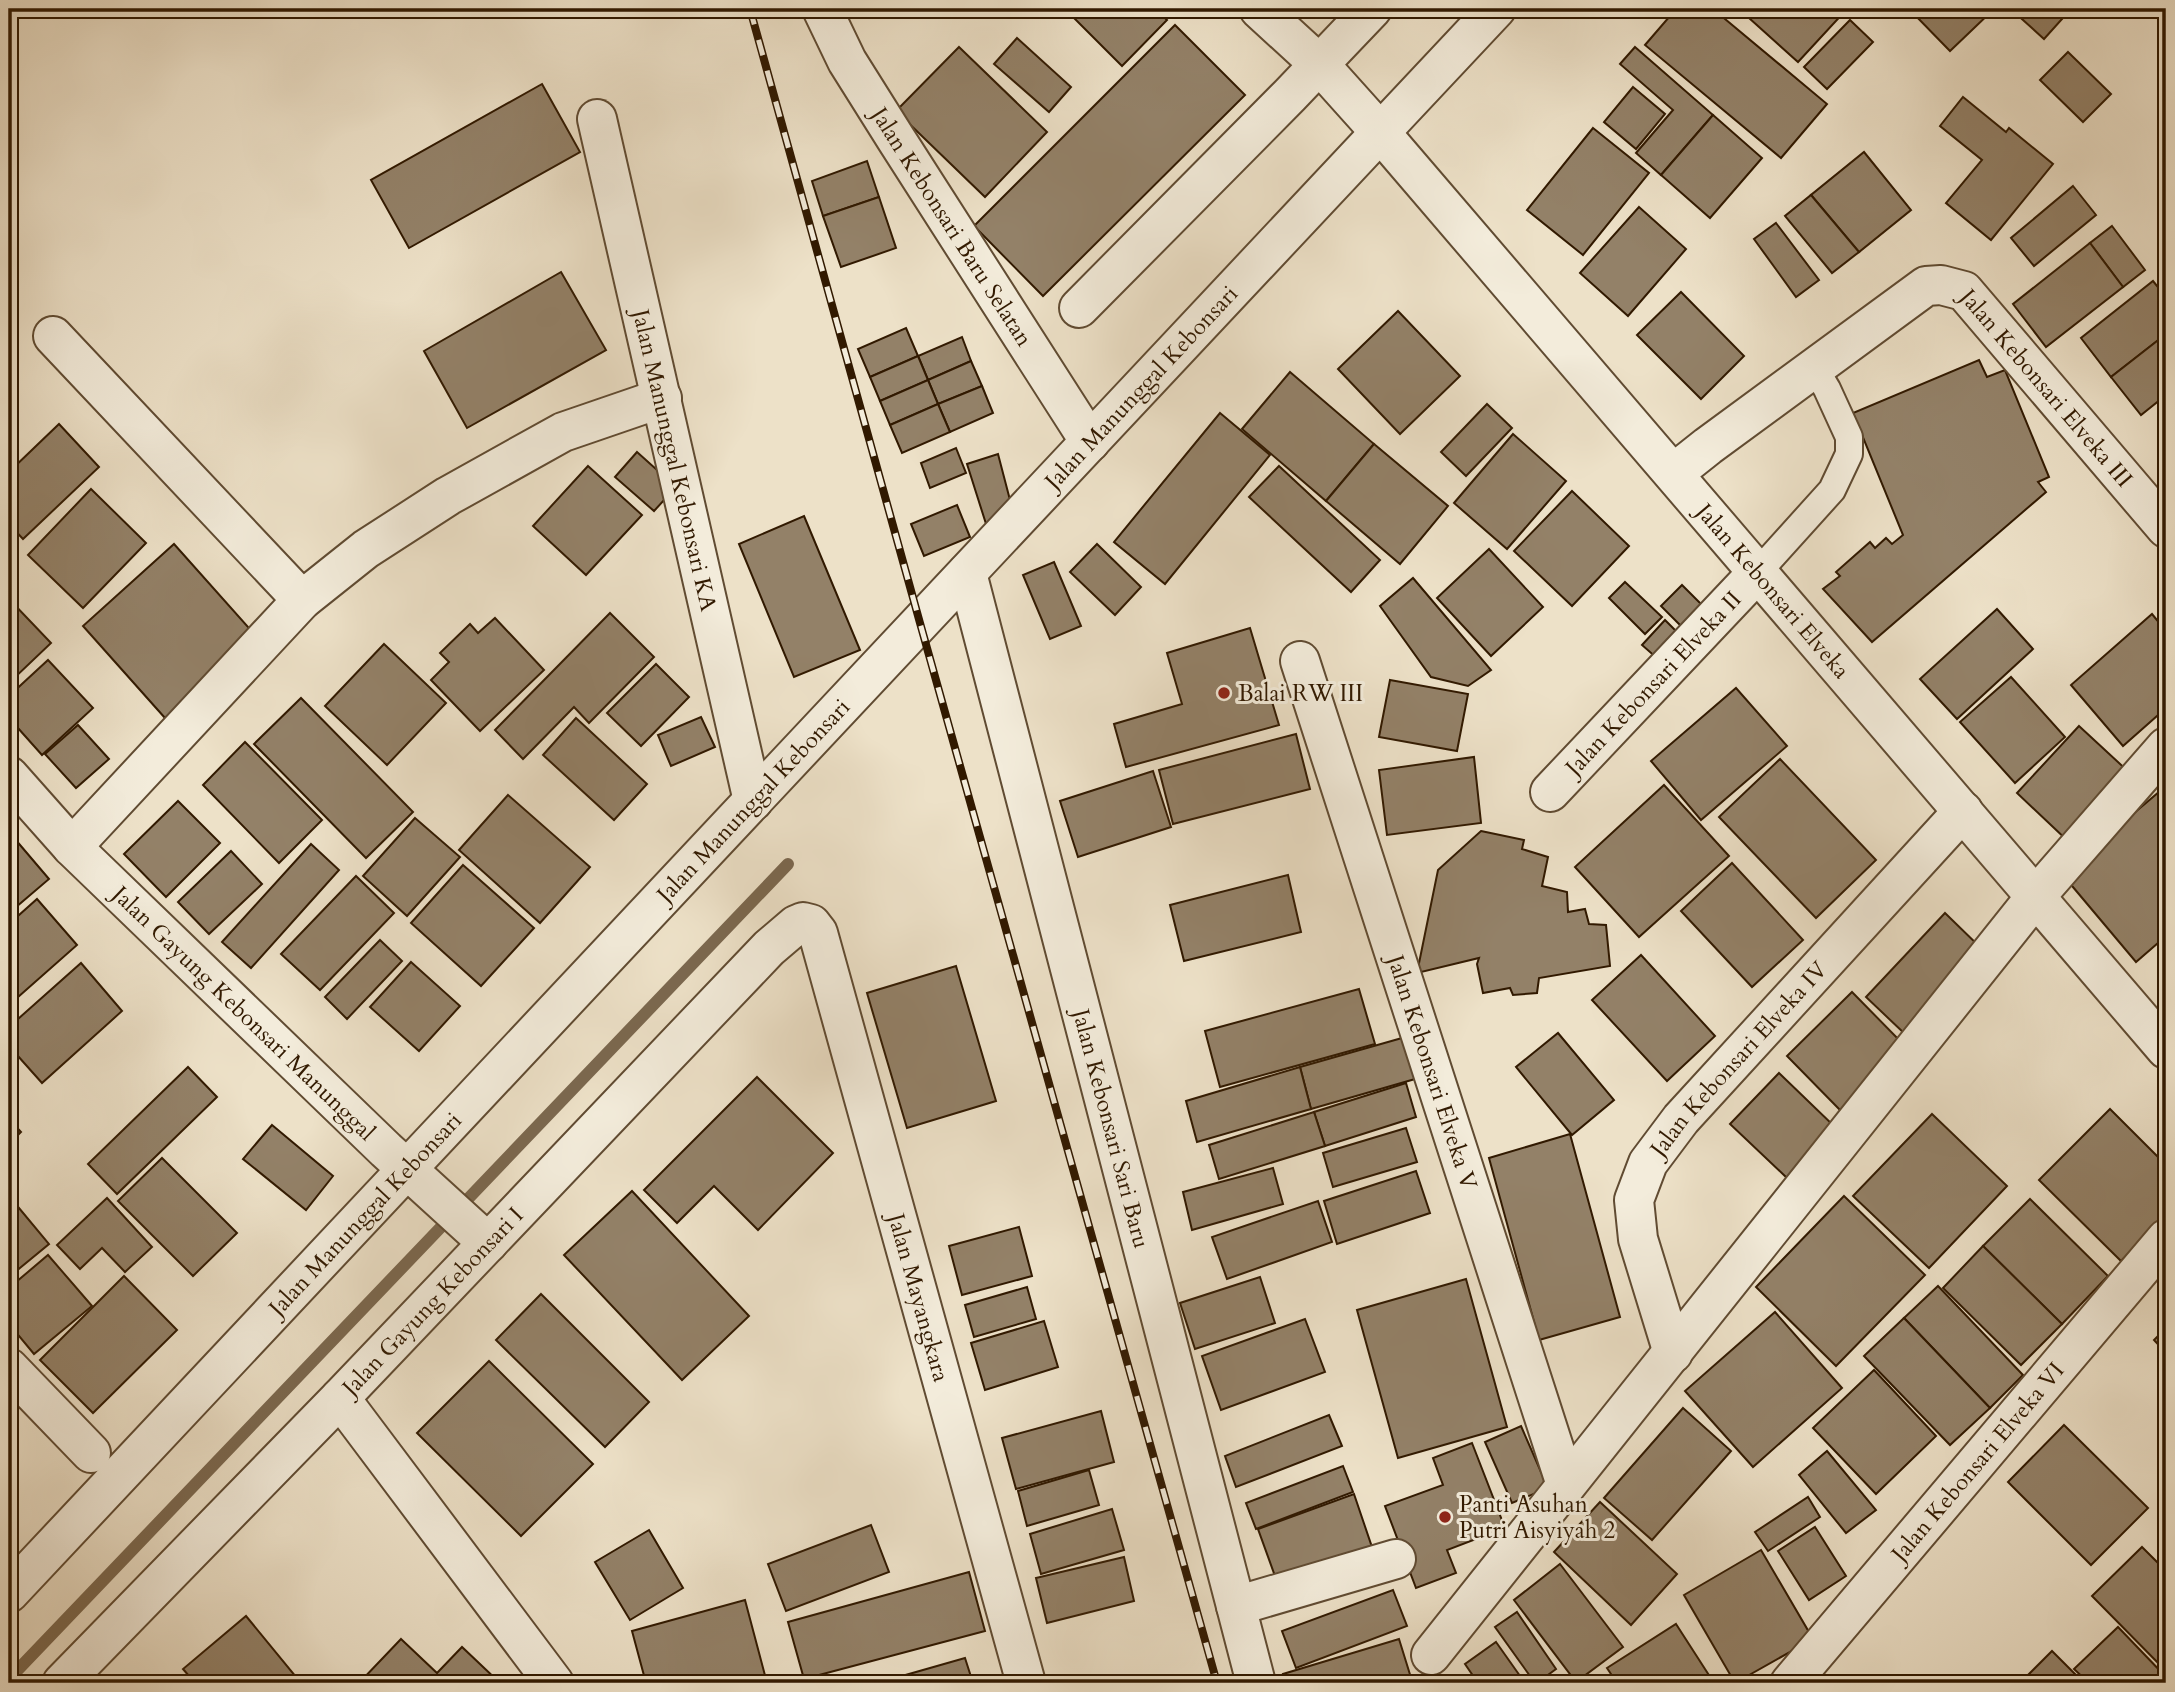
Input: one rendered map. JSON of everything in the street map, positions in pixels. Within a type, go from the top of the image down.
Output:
[{"type":"street","name":"Jalan Kebonsari Baru Selatan","points":[[822,9],[848,61],[895,139],[1090,442]]},
{"type":"street","name":"Jalan Kebonsari Elveka","points":[[1259,9],[1319,64],[1380,132],[2166,1049]]},
{"type":"street","points":[[1079,308],[1371,9]]},
{"type":"street","name":"Jalan Manunggal Kebonsari","points":[[9,1594],[1496,9]]},
{"type":"street","name":"Jalan Manunggal Kebonsari KA","points":[[597,119],[753,801]]},
{"type":"street","name":"Jalan Kebonsari Elveka III","points":[[1674,473],[1926,286],[1941,285],[1964,291],[2166,528]]},
{"type":"street","points":[[53,336],[302,600]]},
{"type":"street","points":[[72,847],[302,600],[366,549],[459,489],[563,432],[662,398]]},
{"type":"street","name":"Jalan Kebonsari Elveka II","points":[[1550,792],[1758,572]]},
{"type":"street","name":"Jalan Kebonsari Sari Baru","points":[[967,573],[1256,1683]]},
{"type":"street","name":"Jalan Kebonsari Elveka V","points":[[1300,661],[1566,1485]]},
{"type":"street","points":[[1431,1655],[2036,896],[2166,747]]},
{"type":"street","name":"Jalan Gayung Kebonsari Manunggal","points":[[9,776],[72,847],[466,1224]]},
{"type":"street","name":"Jalan Kebonsari Elveka IV","points":[[1672,1353],[1638,1239],[1634,1200],[1648,1163],[1681,1119],[1962,811]]},
{"type":"street","name":"Jalan Gayung Kebonsari I","points":[[62,1683],[340,1398],[466,1224],[769,948],[803,922]]},
{"type":"street","name":"Jalan Mayangkara","points":[[803,922],[811,924],[818,933],[1026,1683]]},
{"type":"street","name":"Jalan Kebonsari Elveka VI","points":[[1790,1683],[2166,1239]]},
{"type":"street","points":[[9,1368],[91,1453]]},
{"type":"street","points":[[340,1398],[554,1683]]},
{"type":"street","points":[[1236,1606],[1396,1559]]},
{"type":"lane","points":[[1758,572],[1832,490],[1849,454],[1849,437],[1814,367]]},
{"type":"building","points":[[1065,9],[1156,9],[1167,20],[1122,66]]},
{"type":"building","points":[[1676,9],[1713,9],[1827,104],[1781,158],[1645,45]]},
{"type":"building","points":[[1739,9],[1847,9],[1798,62]]},
{"type":"building","points":[[1909,9],[1994,9],[1950,51]]},
{"type":"building","points":[[2071,9],[2044,39],[2013,11]]},
{"type":"building","points":[[1850,20],[1873,42],[1827,89],[1804,67]]},
{"type":"building","points":[[1175,25],[1245,95],[1043,296],[974,226]]},
{"type":"building","points":[[1017,38],[1071,87],[1049,112],[994,64]]},
{"type":"building","points":[[959,47],[1047,132],[985,197],[896,111]]},
{"type":"building","points":[[1635,47],[1713,115],[1661,175],[1636,153],[1673,110],[1620,64]]},
{"type":"building","points":[[2068,52],[2111,94],[2083,122],[2040,80]]},
{"type":"building","points":[[542,84],[580,152],[409,248],[371,180]]},
{"type":"building","points":[[1633,87],[1665,114],[1636,149],[1604,122]]},
{"type":"building","points":[[1963,97],[2006,132],[2009,128],[2053,164],[1991,240],[1946,203],[1982,160],[1940,126]]},
{"type":"building","points":[[1713,115],[1762,158],[1710,218],[1661,175]]},
{"type":"building","points":[[1593,128],[1649,173],[1583,255],[1527,210]]},
{"type":"building","points":[[1864,152],[1911,210],[1859,252],[1811,195]]},
{"type":"building","points":[[867,161],[879,197],[823,216],[812,181]]},
{"type":"building","points":[[2073,186],[2096,215],[2034,266],[2011,238]]},
{"type":"building","points":[[1811,195],[1859,252],[1832,273],[1785,216]]},
{"type":"building","points":[[879,197],[896,248],[841,267],[823,216]]},
{"type":"building","points":[[1639,207],[1686,249],[1628,316],[1580,273]]},
{"type":"building","points":[[1776,223],[1819,280],[1796,297],[1754,239]]},
{"type":"building","points":[[2112,226],[2145,270],[2123,287],[2090,243]]},
{"type":"building","points":[[2090,243],[2123,287],[2046,347],[2013,304]]},
{"type":"building","points":[[561,272],[606,350],[467,428],[424,351]]},
{"type":"building","points":[[2153,281],[2166,297],[2166,334],[2111,377],[2081,338]]},
{"type":"building","points":[[1681,292],[1744,356],[1701,399],[1637,335]]},
{"type":"building","points":[[1398,311],[1460,376],[1400,434],[1338,369]]},
{"type":"building","points":[[906,328],[918,356],[870,377],[858,349]]},
{"type":"building","points":[[2166,334],[2166,395],[2141,415],[2111,377]]},
{"type":"building","points":[[962,337],[971,361],[928,380],[918,356]]},
{"type":"building","points":[[918,356],[928,380],[880,401],[870,377]]},
{"type":"building","points":[[1979,360],[1987,377],[2005,370],[2049,477],[2038,482],[2046,492],[1872,642],[1823,589],[1840,576],[1836,572],[1870,542],[1875,548],[1886,538],[1892,544],[1903,535],[1853,413]]},
{"type":"building","points":[[971,361],[982,386],[938,404],[928,380]]},
{"type":"building","points":[[1290,372],[1374,444],[1326,501],[1242,429]]},
{"type":"building","points":[[928,380],[938,404],[890,425],[880,401]]},
{"type":"building","points":[[982,386],[993,413],[950,432],[938,404]]},
{"type":"building","points":[[938,404],[950,432],[902,453],[890,425]]},
{"type":"building","points":[[1487,404],[1512,428],[1466,476],[1441,452]]},
{"type":"building","points":[[1220,413],[1270,455],[1165,584],[1114,542]]},
{"type":"building","points":[[59,424],[99,467],[23,539],[9,524],[9,472]]},
{"type":"building","points":[[1513,434],[1566,481],[1507,549],[1454,503]]},
{"type":"building","points":[[1374,444],[1448,506],[1400,564],[1326,501]]},
{"type":"building","points":[[956,448],[966,473],[930,488],[921,463]]},
{"type":"building","points":[[637,452],[676,487],[654,511],[615,477]]},
{"type":"building","points":[[998,454],[1010,500],[987,527],[967,464]]},
{"type":"building","points":[[588,466],[642,515],[586,575],[533,526]]},
{"type":"building","points":[[1279,466],[1380,560],[1351,592],[1249,497]]},
{"type":"building","points":[[91,489],[146,543],[83,608],[28,555]]},
{"type":"building","points":[[1572,491],[1629,546],[1572,606],[1514,551]]},
{"type":"building","points":[[957,505],[970,537],[924,556],[911,524]]},
{"type":"building","points":[[804,516],[860,650],[794,677],[739,544]]},
{"type":"building","points":[[174,544],[257,637],[165,718],[83,626]]},
{"type":"building","points":[[1097,544],[1141,587],[1115,615],[1070,572]]},
{"type":"building","points":[[1489,549],[1543,607],[1491,656],[1437,598]]},
{"type":"building","points":[[1054,562],[1081,626],[1050,639],[1023,575]]},
{"type":"building","points":[[1413,578],[1491,670],[1468,686],[1431,677],[1380,606]]},
{"type":"building","points":[[1625,582],[1662,617],[1645,634],[1609,598]]},
{"type":"building","points":[[1682,585],[1709,612],[1688,633],[1661,606]]},
{"type":"building","points":[[9,599],[51,643],[9,683]]},
{"type":"building","points":[[1997,609],[2033,649],[1957,719],[1920,679]]},
{"type":"building","points":[[610,613],[654,657],[589,723],[574,707],[523,759],[495,730]]},
{"type":"building","points":[[2152,614],[2166,631],[2166,708],[2123,746],[2071,685]]},
{"type":"building","points":[[495,618],[544,670],[480,731],[431,680],[449,662],[440,653],[470,624],[478,633]]},
{"type":"building","points":[[1665,620],[1682,637],[1659,660],[1642,645]]},
{"type":"building","name":"Balai RW III","points":[[1250,628],[1279,725],[1126,767],[1114,724],[1182,704],[1167,653]]},
{"type":"building","points":[[384,644],[446,703],[387,765],[325,706]]},
{"type":"building","points":[[48,660],[93,708],[42,755],[9,718],[9,696]]},
{"type":"building","points":[[656,664],[689,697],[641,746],[607,713]]},
{"type":"building","points":[[2011,677],[2065,737],[2015,783],[1960,722]]},
{"type":"building","points":[[1390,680],[1468,694],[1457,751],[1379,737]]},
{"type":"building","points":[[1736,688],[1787,746],[1701,820],[1651,761]]},
{"type":"building","points":[[301,698],[413,812],[366,858],[254,744]]},
{"type":"building","points":[[701,717],[715,747],[671,766],[658,735]]},
{"type":"building","points":[[576,718],[647,784],[614,820],[543,755]]},
{"type":"building","points":[[78,725],[109,759],[76,788],[45,754]]},
{"type":"building","points":[[2079,726],[2132,775],[2070,843],[2017,793]]},
{"type":"building","points":[[1296,734],[1310,789],[1173,824],[1159,770]]},
{"type":"building","points":[[245,742],[322,820],[279,863],[203,785]]},
{"type":"building","points":[[1474,757],[1481,823],[1387,835],[1379,770]]},
{"type":"building","points":[[1780,759],[1876,860],[1816,918],[1719,817]]},
{"type":"building","points":[[1153,771],[1171,827],[1078,857],[1060,801]]},
{"type":"building","points":[[1664,785],[1729,856],[1639,937],[1575,867]]},
{"type":"building","points":[[2166,786],[2166,936],[2136,962],[2062,874]]},
{"type":"building","points":[[508,795],[590,867],[540,923],[459,850]]},
{"type":"building","points":[[178,801],[220,843],[166,897],[124,854]]},
{"type":"building","points":[[415,818],[460,857],[407,916],[363,876]]},
{"type":"building","points":[[1481,831],[1524,840],[1522,849],[1548,857],[1542,886],[1567,892],[1568,912],[1585,909],[1589,924],[1606,925],[1610,966],[1539,978],[1537,993],[1513,995],[1510,988],[1483,993],[1477,964],[1479,958],[1417,973],[1438,870]]},
{"type":"building","points":[[9,832],[49,879],[9,913]]},
{"type":"building","points":[[311,844],[339,870],[251,968],[222,942]]},
{"type":"building","points":[[231,851],[262,884],[209,934],[178,902]]},
{"type":"building","points":[[1732,863],[1803,940],[1752,987],[1681,911]]},
{"type":"building","points":[[463,865],[534,928],[481,986],[411,923]]},
{"type":"building","points":[[1288,875],[1301,932],[1184,961],[1170,905]]},
{"type":"building","points":[[356,876],[394,913],[320,990],[281,954]]},
{"type":"building","points":[[37,899],[77,945],[9,1005],[9,924]]},
{"type":"building","points":[[1945,913],[1984,951],[1905,1034],[1866,997]]},
{"type":"building","points":[[380,940],[402,961],[347,1019],[325,997]]},
{"type":"building","points":[[1641,955],[1715,1036],[1667,1081],[1592,1000]]},
{"type":"building","points":[[411,962],[460,1006],[419,1051],[370,1007]]},
{"type":"building","points":[[81,963],[122,1011],[42,1083],[9,1046],[9,1027]]},
{"type":"building","points":[[956,966],[996,1101],[907,1128],[867,993]]},
{"type":"building","points":[[1359,989],[1375,1044],[1220,1087],[1205,1031]]},
{"type":"building","points":[[1852,992],[1907,1048],[1842,1112],[1787,1056]]},
{"type":"building","points":[[1558,1033],[1614,1100],[1572,1135],[1516,1067]]},
{"type":"building","points":[[1409,1036],[1422,1077],[1311,1109],[1300,1067]]},
{"type":"building","points":[[188,1067],[217,1097],[117,1194],[88,1164]]},
{"type":"building","points":[[1300,1067],[1311,1109],[1197,1142],[1186,1101]]},
{"type":"building","points":[[1779,1073],[1835,1127],[1787,1178],[1730,1124]]},
{"type":"building","points":[[757,1077],[833,1153],[758,1230],[714,1186],[677,1223],[644,1190]]},
{"type":"building","points":[[1406,1083],[1416,1117],[1325,1146],[1314,1112]]},
{"type":"building","points":[[2110,1109],[2166,1165],[2166,1216],[2121,1261],[2039,1180]]},
{"type":"building","points":[[1314,1112],[1325,1146],[1219,1179],[1209,1145]]},
{"type":"building","points":[[1932,1114],[2007,1186],[1929,1268],[1853,1196]]},
{"type":"building","points":[[9,1119],[21,1132],[9,1144]]},
{"type":"building","points":[[272,1125],[333,1176],[306,1210],[243,1159]]},
{"type":"building","points":[[1406,1128],[1417,1162],[1333,1187],[1323,1153]]},
{"type":"building","points":[[1570,1134],[1620,1317],[1539,1340],[1489,1158]]},
{"type":"building","points":[[162,1158],[237,1233],[193,1276],[118,1201]]},
{"type":"building","points":[[1273,1168],[1283,1204],[1192,1230],[1183,1192]]},
{"type":"building","points":[[1416,1171],[1430,1213],[1337,1244],[1324,1201]]},
{"type":"building","points":[[632,1191],[749,1316],[682,1380],[564,1255]]},
{"type":"building","points":[[9,1196],[49,1244],[9,1277]]},
{"type":"building","points":[[1844,1196],[1925,1275],[1836,1366],[1756,1287]]},
{"type":"building","points":[[107,1198],[152,1247],[125,1272],[102,1248],[80,1269],[57,1245]]},
{"type":"building","points":[[2030,1199],[2108,1276],[2062,1324],[1983,1246]]},
{"type":"building","points":[[1318,1201],[1332,1242],[1227,1279],[1212,1237]]},
{"type":"building","points":[[1019,1227],[1032,1276],[962,1295],[949,1246]]},
{"type":"building","points":[[1983,1246],[2062,1324],[2021,1365],[1943,1288]]},
{"type":"building","points":[[48,1255],[92,1306],[34,1354],[9,1324],[9,1288]]},
{"type":"building","points":[[124,1276],[177,1330],[93,1413],[40,1360]]},
{"type":"building","points":[[1260,1277],[1275,1323],[1195,1349],[1180,1303]]},
{"type":"building","points":[[1466,1279],[1507,1427],[1398,1458],[1357,1310]]},
{"type":"building","points":[[1938,1286],[2023,1375],[1990,1408],[1904,1318]]},
{"type":"building","points":[[1027,1287],[1036,1319],[974,1337],[965,1305]]},
{"type":"building","points":[[541,1294],[649,1402],[605,1447],[496,1340]]},
{"type":"building","points":[[1775,1312],[1842,1388],[1753,1467],[1685,1391]]},
{"type":"building","points":[[1904,1318],[1990,1408],[1950,1445],[1864,1356]]},
{"type":"building","points":[[1305,1319],[1325,1372],[1221,1410],[1202,1356]]},
{"type":"building","points":[[1044,1321],[1058,1367],[985,1390],[971,1343]]},
{"type":"building","points":[[2166,1328],[2166,1353],[2154,1340]]},
{"type":"building","points":[[489,1361],[593,1464],[521,1536],[417,1433]]},
{"type":"building","points":[[1874,1370],[1936,1436],[1876,1494],[1813,1428]]},
{"type":"building","points":[[1683,1408],[1731,1451],[1652,1540],[1604,1498]]},
{"type":"building","points":[[1101,1411],[1114,1462],[1016,1489],[1002,1438]]},
{"type":"building","points":[[1329,1415],[1342,1446],[1236,1487],[1225,1456]]},
{"type":"building","points":[[2064,1425],[2148,1508],[2091,1565],[2008,1482]]},
{"type":"building","points":[[1521,1426],[1548,1488],[1512,1503],[1485,1442]]},
{"type":"building","name":"Panti Asuhan Putri Aisyiyah 2","points":[[1472,1443],[1505,1528],[1447,1550],[1456,1573],[1416,1588],[1385,1506],[1443,1485],[1433,1458]]},
{"type":"building","points":[[1827,1451],[1876,1510],[1846,1533],[1799,1475]]},
{"type":"building","points":[[1343,1466],[1353,1492],[1256,1529],[1246,1503]]},
{"type":"building","points":[[1089,1470],[1099,1505],[1027,1526],[1018,1491]]},
{"type":"building","points":[[1354,1494],[1375,1556],[1280,1590],[1258,1529]]},
{"type":"building","points":[[1808,1497],[1820,1517],[1768,1551],[1755,1532]]},
{"type":"building","points":[[1600,1502],[1677,1574],[1631,1625],[1554,1552]]},
{"type":"building","points":[[1112,1509],[1124,1550],[1041,1574],[1030,1534]]},
{"type":"building","points":[[871,1525],[889,1572],[786,1611],[768,1564]]},
{"type":"building","points":[[1815,1527],[1846,1576],[1809,1600],[1778,1551]]},
{"type":"building","points":[[649,1530],[683,1588],[630,1620],[595,1562]]},
{"type":"building","points":[[2142,1547],[2166,1571],[2166,1671],[2092,1596]]},
{"type":"building","points":[[1761,1550],[1813,1639],[1735,1683],[1684,1595]]},
{"type":"building","points":[[1124,1557],[1134,1601],[1047,1623],[1036,1578]]},
{"type":"building","points":[[1560,1564],[1623,1647],[1576,1682],[1514,1600]]},
{"type":"building","points":[[969,1572],[985,1631],[804,1679],[788,1622]]},
{"type":"building","points":[[1393,1590],[1407,1626],[1296,1668],[1282,1631]]},
{"type":"building","points":[[745,1600],[767,1683],[646,1683],[632,1631]]},
{"type":"building","points":[[1517,1612],[1556,1669],[1537,1683],[1495,1627]]},
{"type":"building","points":[[246,1616],[301,1683],[195,1683],[183,1669]]},
{"type":"building","points":[[1676,1624],[1714,1683],[1617,1683],[1607,1668]]},
{"type":"building","points":[[2118,1627],[2166,1677],[2166,1683],[2089,1683],[2074,1669]]},
{"type":"building","points":[[401,1639],[437,1673],[462,1647],[500,1683],[359,1683]]},
{"type":"building","points":[[1399,1639],[1412,1681],[1286,1683],[1283,1674]]},
{"type":"building","points":[[1496,1642],[1525,1683],[1478,1683],[1465,1664]]},
{"type":"building","points":[[2052,1651],[2084,1683],[2020,1683]]},
{"type":"building","points":[[965,1658],[973,1683],[889,1683],[888,1680]]},
{"type":"waterway","points":[[9,1679],[788,864]]},
{"type":"railway","points":[[750,9],[1217,1683]]},
{"type":"place","name":"Balai RW III","points":[[1224,693]]},
{"type":"place","name":"Panti Asuhan Putri Aisyiyah 2","points":[[1445,1517]]}]
